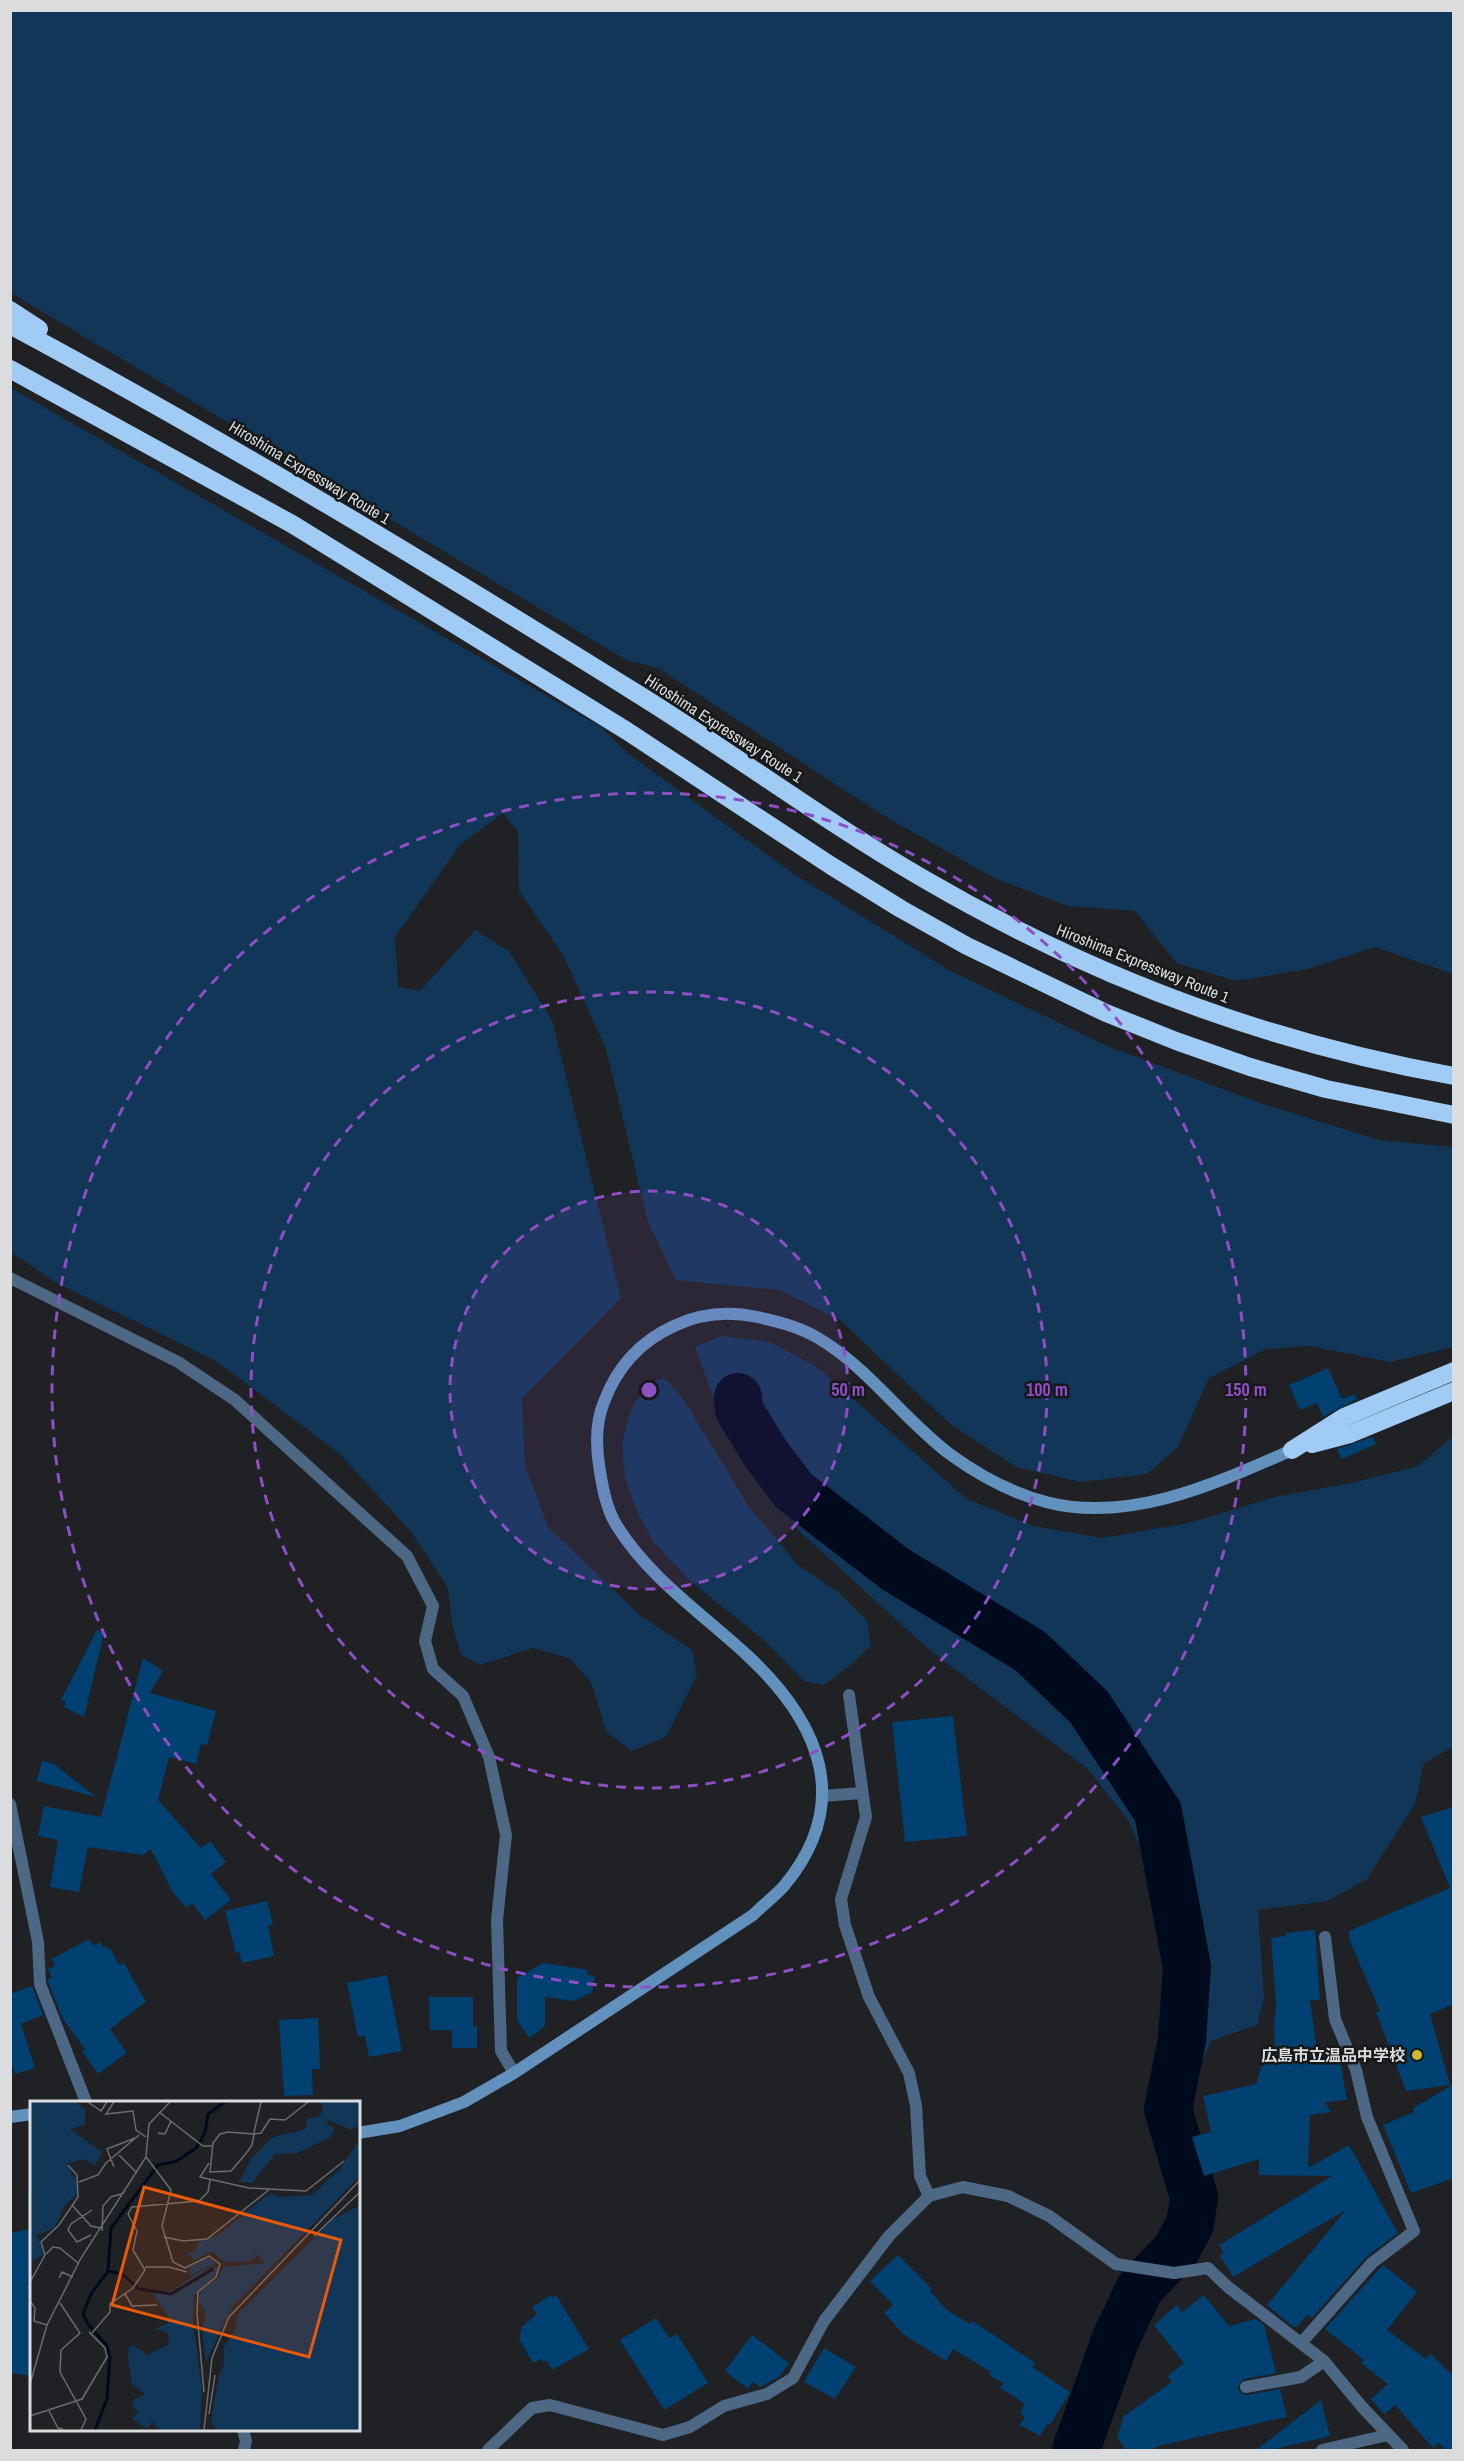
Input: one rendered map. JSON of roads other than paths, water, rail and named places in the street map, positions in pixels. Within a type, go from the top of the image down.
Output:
[{"type":"highway","points":[[10,310],[151,401]]},
{"type":"highway","name":"Hiroshima Expressway Route 1","points":[[10,325],[151,401],[422,561],[650,702],[854,837],[924,879],[1053,948],[1190,1005],[1263,1029],[1340,1053],[1454,1076]]},
{"type":"highway","points":[[10,369],[292,524],[627,731],[901,909],[967,946],[1036,981],[1136,1025],[1250,1066],[1326,1089],[1454,1115]]},
{"type":"highway","points":[[1292,1450],[1344,1417],[1454,1371]]},
{"type":"highway","points":[[1292,1450],[1350,1434],[1454,1391]]},
{"type":"street","points":[[10,1278],[178,1362],[235,1400],[407,1556],[433,1606],[425,1641],[433,1669],[464,1696],[489,1757],[506,1835],[497,1932],[501,2051],[514,2073]]},
{"type":"street","points":[[360,2133],[400,2126],[464,2102],[514,2073],[753,1915],[783,1886],[806,1854],[819,1822],[823,1796],[820,1764],[806,1727],[784,1693],[749,1657],[652,1572],[615,1524],[603,1488],[596,1445],[603,1404],[620,1370],[638,1349],[660,1332],[688,1319],[732,1312],[777,1321],[817,1337],[859,1369],[915,1425],[950,1455],[984,1477],[1012,1491],[1049,1503],[1087,1507],[1122,1507],[1167,1498],[1230,1477],[1292,1450]]},
{"type":"street","points":[[849,1695],[866,1817],[842,1899],[845,1925],[869,1997],[909,2073],[916,2106],[920,2176],[929,2196]]},
{"type":"street","points":[[823,1796],[861,1793]]},
{"type":"street","points":[[10,1804],[38,1942],[40,1984],[85,2101]]},
{"type":"street","points":[[1302,2342],[1372,2263],[1414,2230],[1367,2117],[1356,2070],[1335,2019],[1325,1937]]},
{"type":"street","points":[[10,2117],[30,2114]]},
{"type":"street","points":[[488,2451],[532,2408],[550,2405],[663,2435],[690,2427],[724,2406],[767,2394],[793,2378],[824,2321],[889,2236],[929,2196],[963,2187],[1008,2196],[1049,2216],[1116,2264],[1174,2273],[1208,2268],[1228,2287],[1324,2361],[1403,2451]]},
{"type":"street","points":[[1246,2387],[1301,2377],[1324,2361]]},
{"type":"street","points":[[243,2431],[246,2441],[244,2451]]},
{"type":"street","points":[[1322,2451],[1388,2435]]},
{"type":"waterway","points":[[738,1397],[739,1410],[766,1454],[794,1491],[895,1569],[1030,1651],[1089,1707],[1158,1812],[1187,1967],[1182,2040],[1168,2109],[1194,2197],[1190,2224],[1176,2250],[1140,2288],[1116,2338],[1076,2450]]},
{"type":"place","name":"広島市立温品中学校","points":[[1417,2055]]}]
